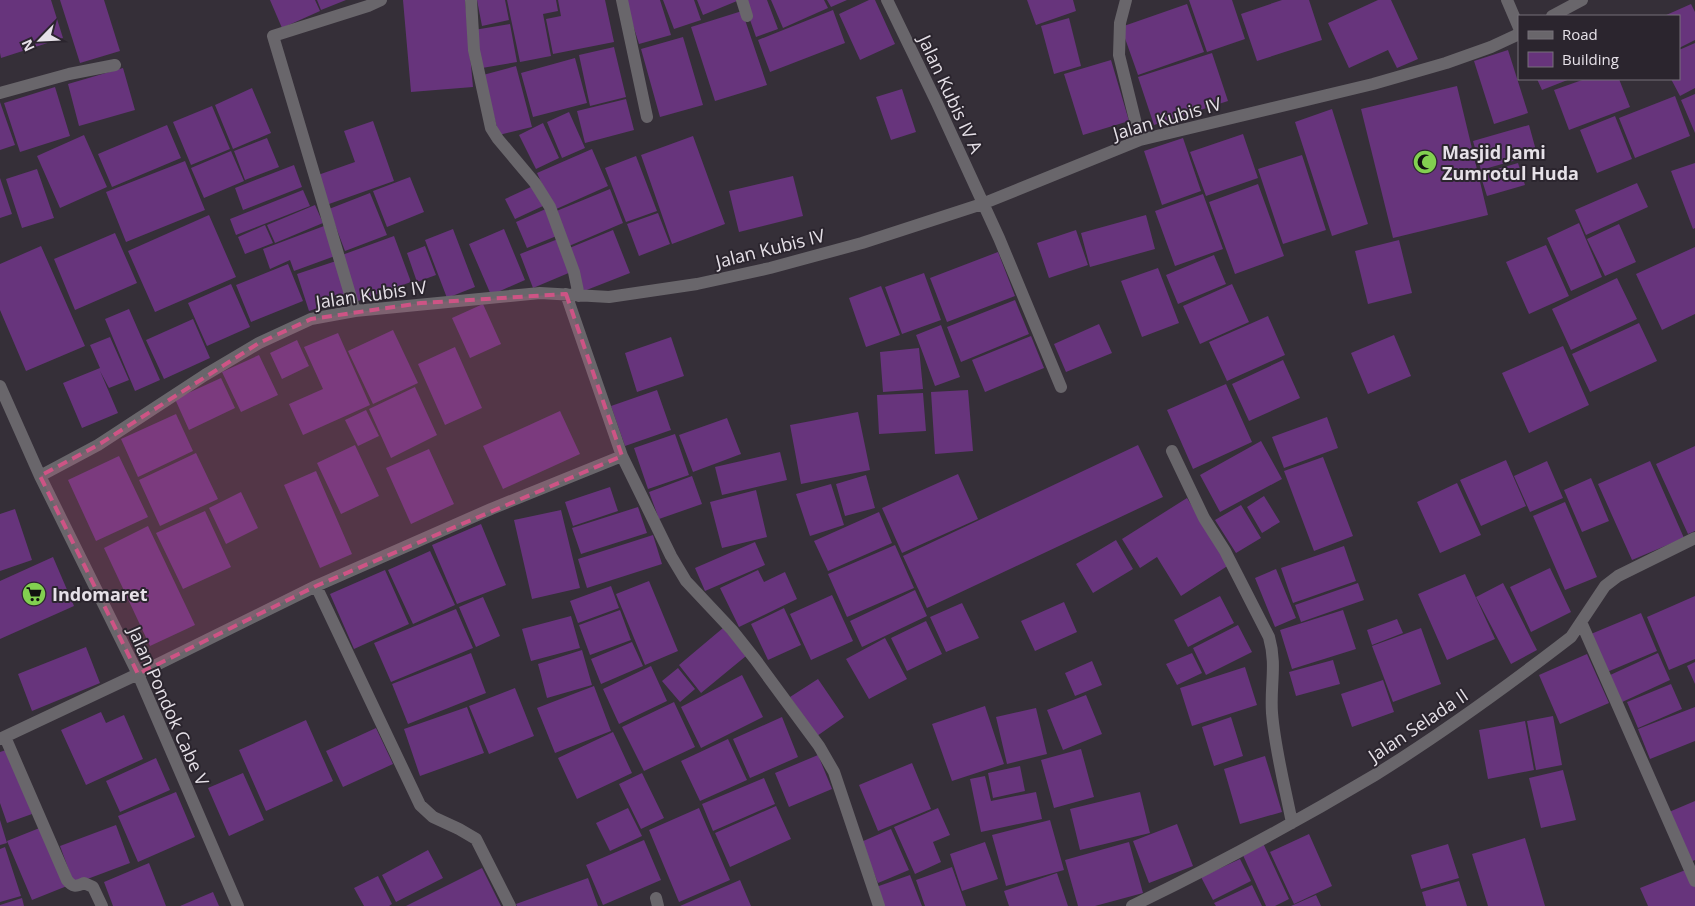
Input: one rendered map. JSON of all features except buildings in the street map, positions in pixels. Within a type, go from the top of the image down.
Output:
[{"type":"street","points":[[355,311],[273,36],[368,6],[381,0]]},
{"type":"street","points":[[471,0],[474,50],[491,128],[535,183],[550,207],[574,272],[579,296]]},
{"type":"street","points":[[622,0],[647,117]]},
{"type":"street","points":[[742,0],[747,16]]},
{"type":"street","name":"Jalan Kubis IV A","points":[[887,0],[999,238],[1061,388]]},
{"type":"street","points":[[1126,0],[1120,24],[1119,55],[1140,140]]},
{"type":"street","points":[[1507,0],[1518,26]]},
{"type":"street","points":[[1554,15],[1582,0]]},
{"type":"street","name":"Jalan Kubis IV","points":[[40,476],[98,445],[259,342],[311,319],[355,311],[540,293],[617,296],[697,284],[770,268],[862,243],[982,204],[1140,140],[1382,81],[1446,63],[1491,47],[1518,34]]},
{"type":"street","points":[[0,93],[69,74],[115,65]]},
{"type":"street","points":[[566,294],[622,456],[667,549],[686,581],[732,630],[819,746],[834,772],[879,906]]},
{"type":"street","name":"Jalan Pondok Cabe V","points":[[0,386],[40,476],[138,674],[238,906]]},
{"type":"street","points":[[1172,451],[1204,518],[1225,551],[1269,636],[1274,667],[1272,712],[1292,823]]},
{"type":"street","points":[[102,906],[93,887],[84,883],[72,886],[67,880],[3,738],[316,586],[491,509],[622,456]]},
{"type":"street","name":"Jalan Selada II","points":[[1132,906],[1187,880],[1292,823],[1376,774],[1470,712],[1558,647],[1571,636],[1605,586],[1618,576],[1695,538]]},
{"type":"street","points":[[316,586],[420,805],[433,817],[459,828],[476,839],[510,906]]},
{"type":"street","points":[[1581,622],[1695,881]]},
{"type":"highlighted area","points":[[566,294],[622,456],[316,586],[138,674],[40,476],[98,445],[259,343],[311,319],[421,303]]},
{"type":"place","name":"Masjid Jami Zumrotul Huda","points":[[1425,162]]},
{"type":"place","name":"Indomaret","points":[[34,594]]}]
